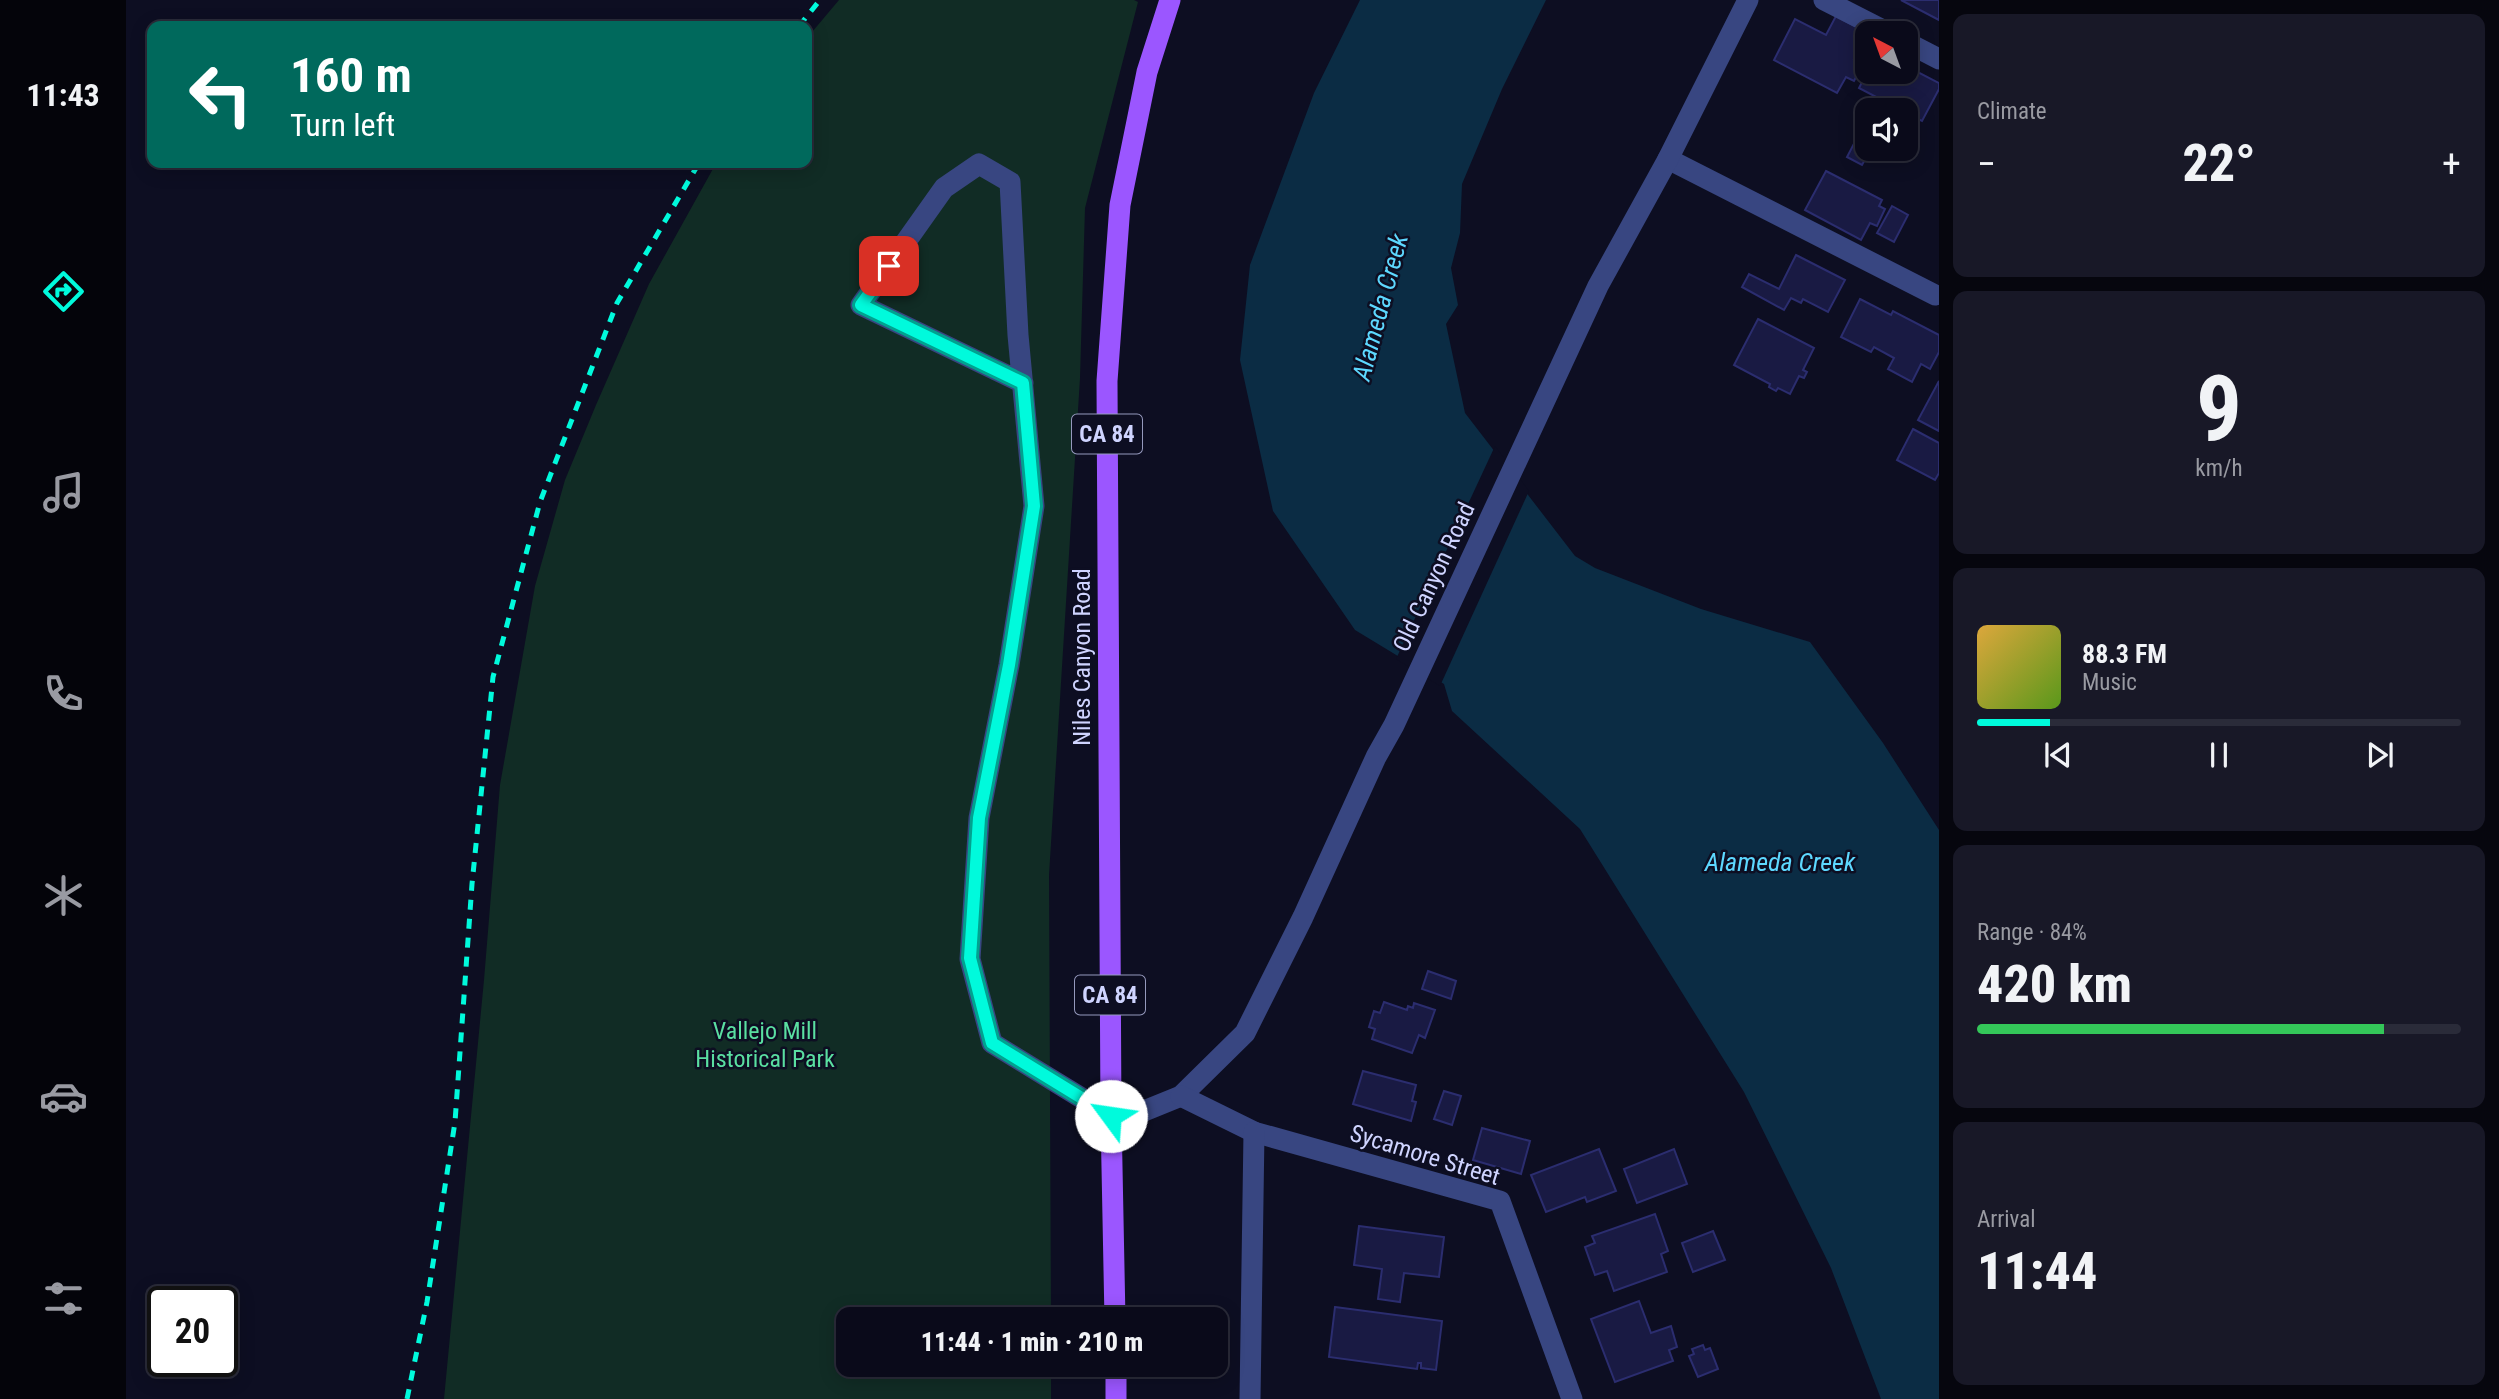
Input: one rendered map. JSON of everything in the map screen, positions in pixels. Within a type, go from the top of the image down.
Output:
[{"type":"main road","name":"Niles Canyon Road","points":[[1115,1307],[1111,1116],[1107,381],[1120,205],[1147,72],[1170,0]]},
{"type":"main road","points":[[1116,1377],[1116,1399]]},
{"type":"street","name":"Old Canyon Road","points":[[1111,1116],[1144,1111],[1181,1096],[1245,1032],[1394,725],[1587,310],[1668,159],[1748,0]]},
{"type":"street","points":[[1824,0],[1865,21]]},
{"type":"street","points":[[1918,48],[1939,59]]},
{"type":"street","points":[[1668,159],[1935,295]]},
{"type":"street","points":[[1023,383],[861,305],[944,188],[979,164],[1010,182],[1034,506],[1009,665],[979,818],[970,958],[992,1043],[1111,1116]]},
{"type":"street","name":"Sycamore Street","points":[[1181,1096],[1254,1132],[1500,1201],[1572,1399]]},
{"type":"street","points":[[1250,1399],[1254,1132]]},
{"type":"green space","name":"Vallejo Mill Historical Park","points":[[839,0],[1138,2],[1085,208],[1080,378],[1049,875],[1051,1307],[836,1307],[836,1377],[1051,1377],[1051,1399],[444,1399],[500,785],[535,586],[565,480],[649,284],[713,168],[812,168],[812,32]]},
{"type":"water","name":"Alameda Creek","points":[[1360,0],[1546,0],[1502,89],[1462,184],[1460,233],[1451,268],[1458,305],[1446,324],[1465,413],[1575,556],[1595,568],[1701,609],[1810,642],[1883,743],[1939,830],[1939,1399],[1881,1399],[1831,1268],[1744,1092],[1580,829],[1452,711],[1444,684],[1355,630],[1273,511],[1240,360],[1250,265],[1314,93]]},
{"type":"pier","points":[[1495,446],[1529,491],[1440,686],[1396,659]]},
{"type":"building","points":[[1901,0],[1939,0],[1939,20]]},
{"type":"building","points":[[1836,16],[1855,26],[1855,79],[1846,77],[1837,93],[1774,60],[1795,19],[1826,35]]},
{"type":"building","points":[[1918,72],[1939,83],[1939,89],[1922,121],[1918,119],[1918,98],[1878,98],[1859,88],[1861,84],[1918,84]]},
{"type":"building","points":[[1855,142],[1855,161],[1864,161],[1862,165],[1847,157]]},
{"type":"building","points":[[1826,171],[1882,200],[1879,206],[1885,209],[1877,226],[1870,223],[1861,240],[1805,210]]},
{"type":"building","points":[[1892,206],[1908,215],[1894,242],[1877,233]]},
{"type":"building","points":[[1796,255],[1845,280],[1828,312],[1803,299],[1801,303],[1791,298],[1784,310],[1742,287],[1749,274],[1779,289]]},
{"type":"building","points":[[1860,299],[1891,315],[1893,311],[1939,335],[1939,352],[1930,369],[1921,364],[1912,382],[1888,369],[1894,358],[1874,347],[1871,352],[1841,337]]},
{"type":"building","points":[[1758,319],[1814,348],[1803,370],[1807,372],[1804,378],[1799,376],[1790,394],[1778,388],[1776,391],[1769,387],[1770,384],[1734,365]]},
{"type":"building","points":[[1939,381],[1939,431],[1918,420]]},
{"type":"building","points":[[1913,429],[1939,443],[1939,473],[1935,480],[1897,460]]},
{"type":"building","points":[[1428,971],[1456,981],[1451,999],[1422,989]]},
{"type":"building","points":[[1384,1002],[1407,1010],[1408,1006],[1413,1008],[1414,1003],[1435,1010],[1425,1038],[1419,1035],[1412,1053],[1372,1039],[1375,1029],[1369,1027],[1374,1011],[1380,1013]]},
{"type":"building","points":[[1363,1071],[1416,1085],[1412,1101],[1416,1102],[1411,1121],[1353,1104]]},
{"type":"building","points":[[1444,1091],[1461,1096],[1452,1125],[1434,1119]]},
{"type":"building","points":[[1482,1128],[1530,1141],[1521,1174],[1473,1160]]},
{"type":"building","points":[[1599,1149],[1616,1191],[1587,1202],[1585,1197],[1546,1212],[1531,1175]]},
{"type":"building","points":[[1674,1149],[1687,1184],[1637,1203],[1624,1169]]},
{"type":"building","points":[[1655,1214],[1668,1251],[1661,1254],[1667,1272],[1614,1291],[1607,1271],[1595,1275],[1585,1247],[1595,1243],[1592,1236]]},
{"type":"building","points":[[1359,1226],[1444,1237],[1439,1277],[1404,1273],[1400,1302],[1378,1299],[1382,1269],[1354,1265]]},
{"type":"building","points":[[1713,1231],[1725,1260],[1693,1272],[1682,1243]]},
{"type":"building","points":[[1639,1301],[1651,1333],[1671,1326],[1677,1347],[1669,1350],[1673,1361],[1615,1382],[1591,1319]]},
{"type":"building","points":[[1335,1307],[1442,1321],[1436,1370],[1421,1368],[1421,1363],[1418,1363],[1417,1369],[1329,1357]]},
{"type":"building","points":[[1703,1345],[1705,1350],[1710,1348],[1718,1369],[1698,1377],[1689,1356],[1694,1354],[1692,1349]]},
{"type":"railway","points":[[803,21],[820,0]]},
{"type":"railway","points":[[407,1399],[427,1302],[455,1122],[472,884],[493,677],[540,502],[617,303],[696,168]]},
{"type":"route","points":[[889,266],[861,305],[1023,383],[1034,506],[1009,665],[979,818],[970,958],[992,1043],[1111,1116]]}]
